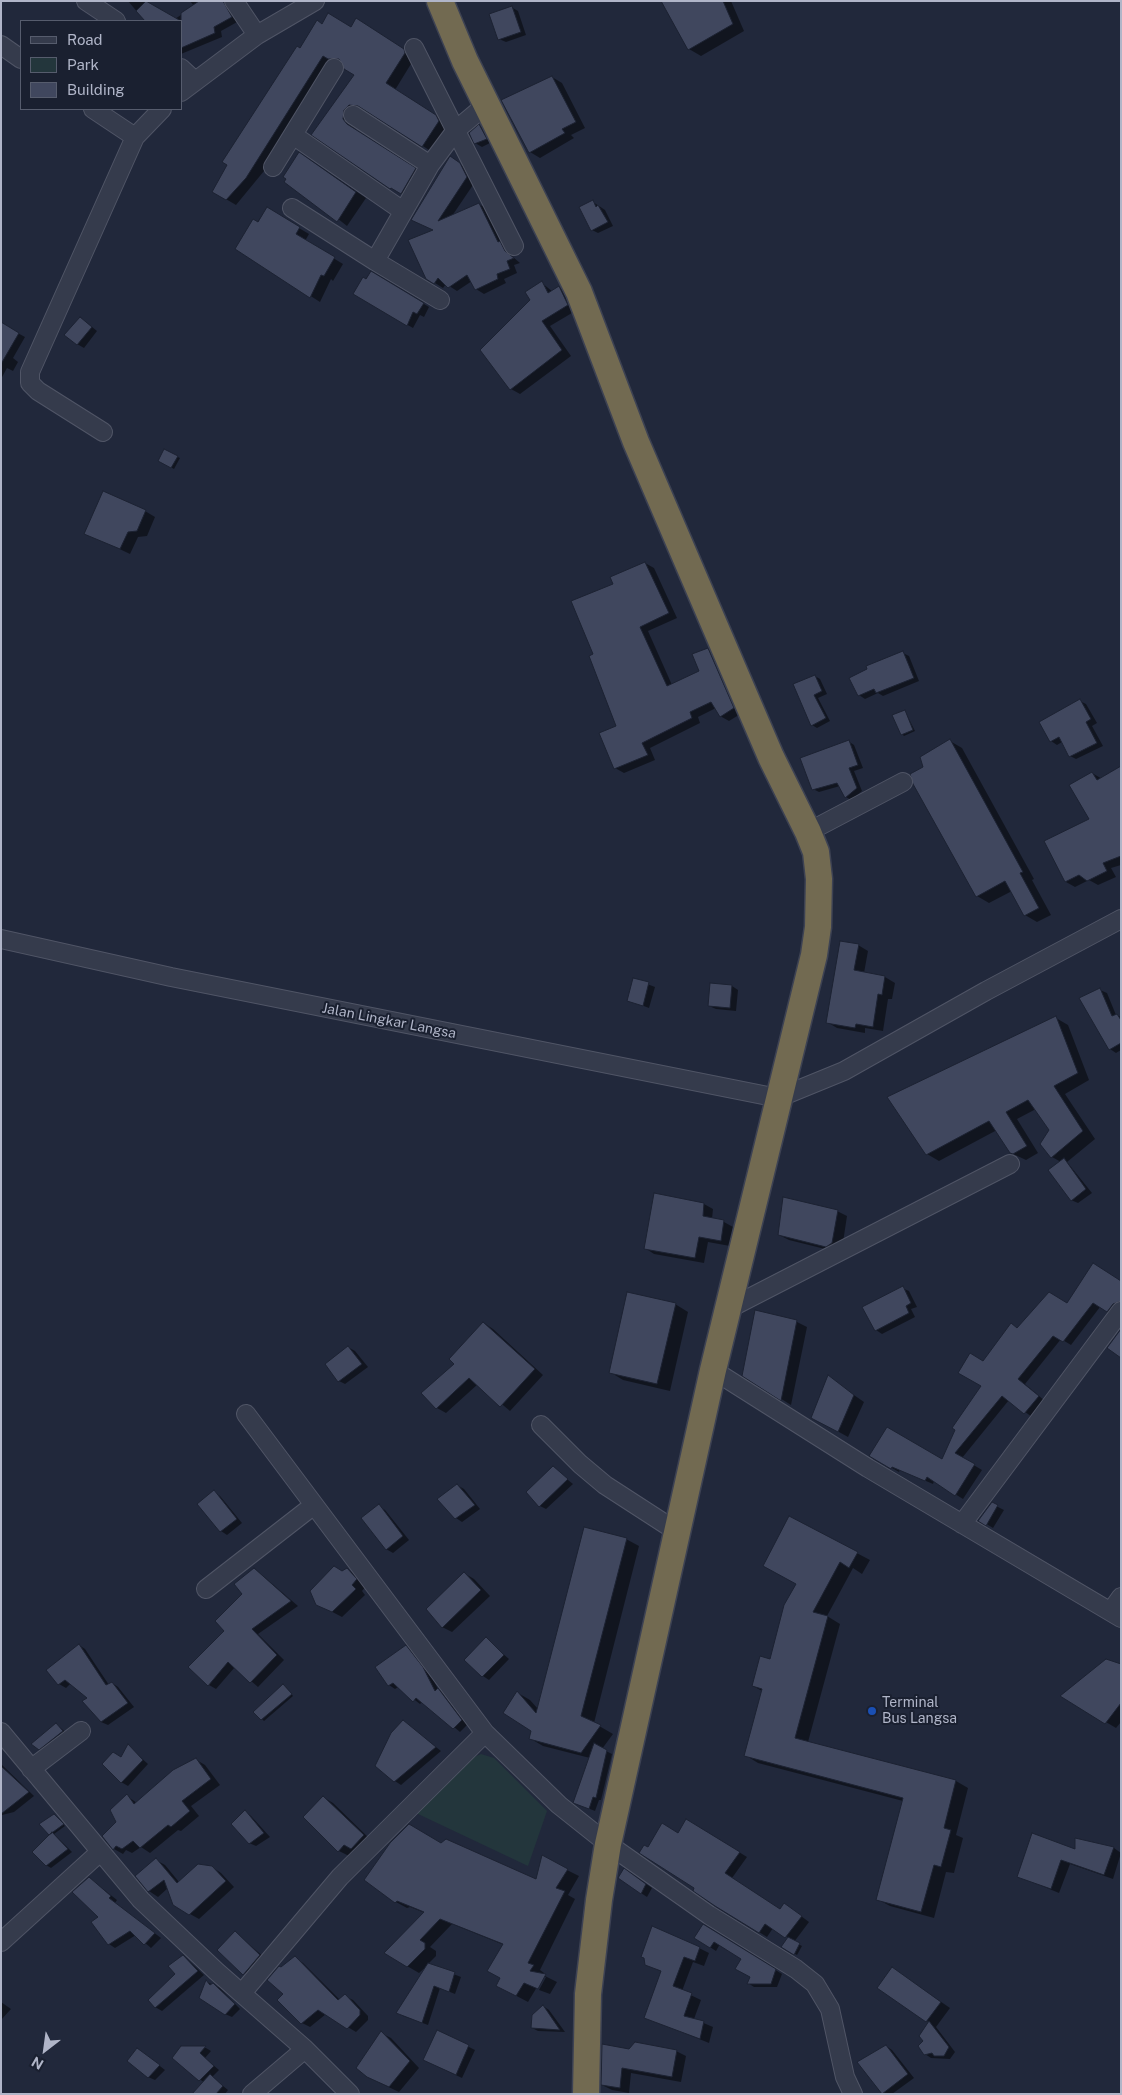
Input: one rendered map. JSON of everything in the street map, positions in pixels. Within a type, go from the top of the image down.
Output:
[{"type":"highway","points":[[440,1],[465,61],[579,292],[636,442],[771,758],[808,832],[816,852],[819,887],[818,928],[800,1015],[778,1098],[713,1370],[608,1844],[599,1900],[588,1994],[586,2094]]},
{"type":"street","points":[[86,1],[114,20]]},
{"type":"street","points":[[234,1],[257,35]]},
{"type":"street","points":[[182,91],[257,35],[315,1]]},
{"type":"street","points":[[1,45],[20,59]]},
{"type":"street","points":[[414,48],[514,246]]},
{"type":"street","points":[[273,167],[334,68]]},
{"type":"street","points":[[182,69],[195,81]]},
{"type":"street","points":[[375,261],[430,165],[456,130],[487,104]]},
{"type":"street","points":[[94,110],[135,137]]},
{"type":"street","points":[[104,432],[38,391],[30,383],[29,376],[76,265],[135,137],[161,110]]},
{"type":"street","points":[[353,115],[430,165]]},
{"type":"street","points":[[293,134],[403,211]]},
{"type":"street","points":[[292,208],[440,300]]},
{"type":"street","points":[[808,832],[903,782]]},
{"type":"street","points":[[778,1098],[844,1071],[986,991],[1121,919]]},
{"type":"street","name":"Jalan Lingkar Langsa","points":[[1,939],[171,977],[778,1098]]},
{"type":"street","points":[[728,1309],[1010,1164]]},
{"type":"street","points":[[962,1524],[1121,1311]]},
{"type":"street","points":[[713,1370],[962,1524],[1118,1609]]},
{"type":"street","points":[[246,1414],[485,1733],[559,1805],[608,1844],[709,1914],[796,1969],[815,1984],[830,2009],[845,2077],[853,2094]]},
{"type":"street","points":[[542,1425],[580,1464],[605,1485],[676,1531]]},
{"type":"street","points":[[206,1589],[314,1505]]},
{"type":"street","points":[[31,1769],[80,1731]]},
{"type":"street","points":[[1,1732],[141,1900],[305,2049],[350,2094]]},
{"type":"street","points":[[242,1993],[340,1877],[485,1733]]},
{"type":"street","points":[[1,1942],[100,1852]]},
{"type":"street","points":[[252,2094],[305,2049]]},
{"type":"green space","points":[[481,1754],[494,1758],[547,1811],[528,1866],[416,1813],[472,1758]]},
{"type":"building","points":[[146,1],[179,20],[144,20],[136,11]]},
{"type":"building","points":[[199,1],[223,1],[232,17],[214,27],[215,33],[182,48],[181,13]]},
{"type":"building","points":[[661,1],[723,1],[733,24],[688,50]]},
{"type":"building","points":[[512,6],[521,32],[498,40],[489,14]]},
{"type":"building","points":[[328,13],[351,27],[356,18],[404,49],[405,53],[386,83],[436,115],[439,121],[422,147],[358,106],[349,105],[344,110],[343,119],[347,124],[416,168],[401,194],[390,189],[311,135],[354,75],[344,69],[339,59],[328,59],[323,56],[246,178],[226,200],[212,192],[227,165],[222,162],[297,46],[300,48],[317,20],[322,24]]},
{"type":"building","points":[[552,76],[576,122],[562,129],[565,133],[529,153],[501,100]]},
{"type":"building","points":[[479,124],[487,139],[474,144],[469,133]]},
{"type":"building","points":[[299,152],[356,192],[337,222],[284,182],[286,179],[283,177]]},
{"type":"building","points":[[450,156],[460,163],[467,177],[438,221],[479,203],[498,242],[500,241],[505,251],[514,258],[507,261],[510,269],[497,274],[498,279],[475,290],[467,275],[448,288],[438,278],[434,284],[426,279],[408,240],[433,230],[411,220]]},
{"type":"building","points":[[593,200],[608,222],[591,231],[579,207]]},
{"type":"building","points":[[267,207],[300,227],[296,234],[335,257],[324,276],[321,275],[310,298],[235,249],[253,219],[258,222]]},
{"type":"building","points":[[371,271],[424,303],[417,314],[413,312],[407,326],[353,294],[363,277],[366,279]]},
{"type":"building","points":[[542,281],[548,293],[559,286],[568,305],[542,321],[562,350],[510,390],[480,350],[530,300],[525,292]]},
{"type":"building","points":[[80,317],[92,327],[77,345],[64,335]]},
{"type":"building","points":[[1,322],[19,333],[1,364]]},
{"type":"building","points":[[164,449],[178,456],[171,468],[158,461]]},
{"type":"building","points":[[103,491],[146,510],[137,531],[128,532],[120,549],[84,534]]},
{"type":"building","points":[[645,562],[669,613],[640,627],[667,686],[699,671],[692,654],[708,648],[734,708],[720,717],[711,702],[690,712],[692,718],[642,743],[648,755],[614,769],[599,733],[616,726],[589,656],[593,654],[571,601],[613,584],[610,577]]},
{"type":"building","points":[[903,651],[914,678],[876,693],[874,689],[858,696],[849,678],[867,669],[866,666]]},
{"type":"building","points":[[815,675],[822,691],[814,695],[826,718],[811,726],[793,684]]},
{"type":"building","points":[[1080,699],[1091,719],[1086,722],[1097,743],[1069,757],[1059,737],[1050,742],[1039,722]]},
{"type":"building","points":[[905,710],[913,730],[901,735],[892,715]]},
{"type":"building","points":[[950,739],[1023,872],[1020,873],[1039,908],[1024,916],[1005,881],[976,897],[913,784],[910,774],[923,767],[920,757]]},
{"type":"building","points":[[849,740],[858,765],[849,768],[857,788],[845,798],[837,783],[812,790],[800,758]]},
{"type":"building","points":[[1121,766],[1121,856],[1103,863],[1107,871],[1087,881],[1079,875],[1065,882],[1044,841],[1089,819],[1069,785],[1092,772],[1097,780]]},
{"type":"building","points":[[840,941],[859,944],[854,970],[885,976],[882,995],[878,994],[873,1027],[856,1024],[855,1028],[826,1023]]},
{"type":"building","points":[[633,978],[649,982],[643,1006],[627,1001]]},
{"type":"building","points":[[710,983],[732,985],[730,1008],[708,1006]]},
{"type":"building","points":[[1100,988],[1112,1016],[1117,1014],[1121,1020],[1121,1043],[1109,1050],[1079,998]]},
{"type":"building","points":[[1056,1016],[1078,1073],[1054,1086],[1083,1131],[1051,1158],[1040,1144],[1049,1130],[1028,1100],[1006,1112],[1027,1146],[1013,1154],[1010,1153],[989,1121],[926,1155],[887,1097]]},
{"type":"building","points":[[1064,1158],[1086,1189],[1071,1201],[1048,1170]]},
{"type":"building","points":[[654,1193],[704,1203],[703,1216],[724,1220],[721,1241],[699,1237],[695,1258],[644,1249]]},
{"type":"building","points":[[783,1197],[838,1210],[832,1243],[826,1247],[778,1235]]},
{"type":"building","points":[[1093,1263],[1121,1281],[1121,1301],[1113,1304],[1107,1312],[1093,1303],[1063,1342],[1053,1336],[1018,1379],[1039,1396],[1024,1414],[1002,1396],[955,1453],[975,1464],[955,1496],[927,1477],[925,1481],[892,1467],[891,1469],[869,1456],[887,1427],[942,1459],[955,1430],[952,1428],[981,1386],[958,1373],[970,1353],[983,1361],[1011,1323],[1017,1328],[1049,1292],[1067,1303]]},
{"type":"building","points":[[903,1286],[911,1303],[906,1306],[909,1313],[875,1331],[862,1307]]},
{"type":"building","points":[[627,1292],[676,1303],[657,1384],[609,1373]]},
{"type":"building","points":[[755,1310],[797,1320],[781,1401],[742,1376]]},
{"type":"building","points":[[483,1322],[535,1369],[500,1407],[469,1378],[436,1409],[421,1393],[454,1364],[449,1359]]},
{"type":"building","points":[[1121,1329],[1121,1358],[1107,1348]]},
{"type":"building","points":[[348,1346],[362,1364],[338,1382],[325,1364]]},
{"type":"building","points":[[828,1375],[854,1395],[838,1432],[811,1418]]},
{"type":"building","points":[[553,1466],[568,1479],[539,1507],[526,1492]]},
{"type":"building","points":[[457,1484],[475,1505],[455,1519],[437,1499]]},
{"type":"building","points":[[214,1490],[237,1519],[220,1532],[197,1504]]},
{"type":"building","points":[[992,1502],[998,1505],[986,1526],[978,1521]]},
{"type":"building","points":[[379,1504],[403,1536],[386,1550],[361,1518]]},
{"type":"building","points":[[789,1516],[858,1552],[849,1568],[840,1562],[813,1612],[828,1616],[795,1738],[956,1780],[944,1828],[951,1830],[941,1867],[934,1865],[921,1912],[876,1900],[903,1798],[744,1756],[762,1689],[752,1686],[760,1656],[770,1659],[784,1605],[796,1584],[763,1566]]},
{"type":"building","points":[[584,1527],[627,1538],[581,1716],[601,1725],[581,1753],[529,1739],[531,1731],[503,1713],[517,1691],[536,1713]]},
{"type":"building","points":[[334,1566],[342,1571],[347,1568],[357,1579],[352,1585],[356,1589],[332,1612],[316,1605],[310,1591]]},
{"type":"building","points":[[254,1568],[291,1601],[252,1629],[277,1655],[250,1683],[228,1662],[208,1686],[188,1667],[224,1631],[215,1621],[242,1594],[234,1584]]},
{"type":"building","points":[[464,1572],[481,1590],[442,1628],[426,1609]]},
{"type":"building","points":[[486,1637],[504,1655],[482,1677],[464,1660]]},
{"type":"building","points":[[79,1644],[106,1685],[112,1682],[128,1703],[101,1722],[82,1701],[87,1698],[65,1680],[58,1685],[46,1670]]},
{"type":"building","points":[[406,1645],[423,1667],[435,1691],[438,1688],[462,1720],[453,1729],[416,1698],[413,1702],[393,1683],[388,1686],[375,1667]]},
{"type":"building","points":[[1106,1659],[1121,1664],[1121,1703],[1105,1724],[1060,1696]]},
{"type":"building","points":[[283,1684],[292,1694],[261,1720],[253,1712]]},
{"type":"building","points":[[403,1720],[436,1747],[394,1782],[375,1766],[391,1733]]},
{"type":"building","points":[[56,1723],[63,1731],[39,1750],[31,1744]]},
{"type":"building","points":[[594,1743],[607,1750],[596,1798],[593,1797],[589,1809],[573,1803]]},
{"type":"building","points":[[128,1744],[143,1760],[121,1783],[102,1764],[113,1752],[121,1757]]},
{"type":"building","points":[[196,1758],[211,1779],[182,1801],[190,1811],[171,1827],[168,1825],[140,1848],[133,1841],[122,1849],[116,1846],[113,1850],[102,1836],[116,1822],[110,1810],[127,1794],[134,1804],[173,1770]]},
{"type":"building","points":[[1,1766],[29,1792],[1,1814]]},
{"type":"building","points":[[323,1796],[364,1835],[351,1849],[344,1845],[338,1852],[303,1817]]},
{"type":"building","points":[[245,1810],[264,1833],[249,1844],[231,1824]]},
{"type":"building","points":[[54,1814],[64,1824],[49,1835],[39,1824]]},
{"type":"building","points":[[686,1819],[740,1852],[725,1873],[780,1909],[784,1903],[802,1916],[785,1938],[765,1924],[759,1933],[715,1906],[693,1891],[694,1888],[639,1853],[644,1845],[648,1847],[662,1823],[678,1833]]},
{"type":"building","points":[[409,1824],[441,1843],[446,1839],[536,1879],[542,1855],[568,1869],[556,1888],[565,1891],[528,1963],[534,1965],[530,1971],[546,1974],[538,1989],[524,1983],[516,1996],[496,1986],[500,1978],[487,1971],[503,1944],[440,1919],[420,1940],[425,1943],[425,1949],[407,1967],[384,1953],[424,1912],[397,1901],[395,1903],[364,1880],[390,1843]]},
{"type":"building","points":[[52,1832],[68,1849],[46,1866],[32,1852]]},
{"type":"building","points":[[1032,1833],[1075,1849],[1075,1838],[1114,1847],[1104,1875],[1061,1860],[1051,1889],[1017,1877]]},
{"type":"building","points":[[156,1858],[177,1883],[198,1864],[212,1866],[226,1881],[189,1915],[173,1905],[164,1880],[148,1892],[135,1876]]},
{"type":"building","points":[[624,1868],[646,1884],[641,1894],[618,1878]]},
{"type":"building","points":[[89,1877],[111,1896],[109,1898],[155,1933],[144,1945],[130,1931],[108,1945],[91,1922],[98,1917],[72,1892]]},
{"type":"building","points":[[703,1924],[776,1969],[771,1984],[747,1984],[750,1977],[735,1969],[741,1959],[714,1942],[710,1948],[694,1938]]},
{"type":"building","points":[[652,1926],[700,1947],[695,1961],[684,1957],[673,1986],[692,1993],[684,2016],[704,2021],[700,2039],[644,2018],[661,1971],[645,1965],[644,1958],[641,1957]]},
{"type":"building","points":[[235,1931],[260,1955],[243,1975],[217,1950]]},
{"type":"building","points":[[788,1937],[800,1943],[794,1955],[781,1947]]},
{"type":"building","points":[[183,1955],[198,1971],[155,2008],[148,2000],[175,1974],[168,1966]]},
{"type":"building","points":[[295,1956],[338,2000],[345,1994],[360,2010],[360,2015],[347,2029],[318,2010],[301,2024],[277,2000],[283,1994],[267,1980],[279,1966],[281,1967]]},
{"type":"building","points":[[428,1963],[455,1972],[449,1992],[434,1986],[422,2023],[396,2013]]},
{"type":"building","points":[[892,1967],[941,2002],[926,2022],[877,1988]]},
{"type":"building","points":[[206,1980],[210,1985],[213,1983],[235,2004],[225,2015],[199,1998]]},
{"type":"building","points":[[543,2005],[560,2030],[531,2028],[532,2015]]},
{"type":"building","points":[[929,2021],[949,2047],[944,2056],[934,2056],[932,2053],[924,2055],[918,2046],[923,2041],[919,2036]]},
{"type":"building","points":[[437,2030],[469,2045],[456,2075],[423,2060]]},
{"type":"building","points":[[381,2031],[410,2061],[389,2087],[367,2077],[356,2068]]},
{"type":"building","points":[[635,2042],[677,2050],[672,2077],[622,2068],[620,2088],[601,2085],[602,2044],[629,2049]]},
{"type":"building","points":[[886,2045],[908,2074],[882,2094],[857,2062]]},
{"type":"building","points":[[181,2046],[206,2046],[200,2053],[214,2066],[199,2081],[172,2058]]},
{"type":"building","points":[[137,2048],[160,2065],[148,2078],[127,2061]]},
{"type":"building","points":[[210,2074],[223,2086],[216,2094],[192,2094]]},
{"type":"place","name":"Terminal Bus Langsa","points":[[872,1711]]}]
